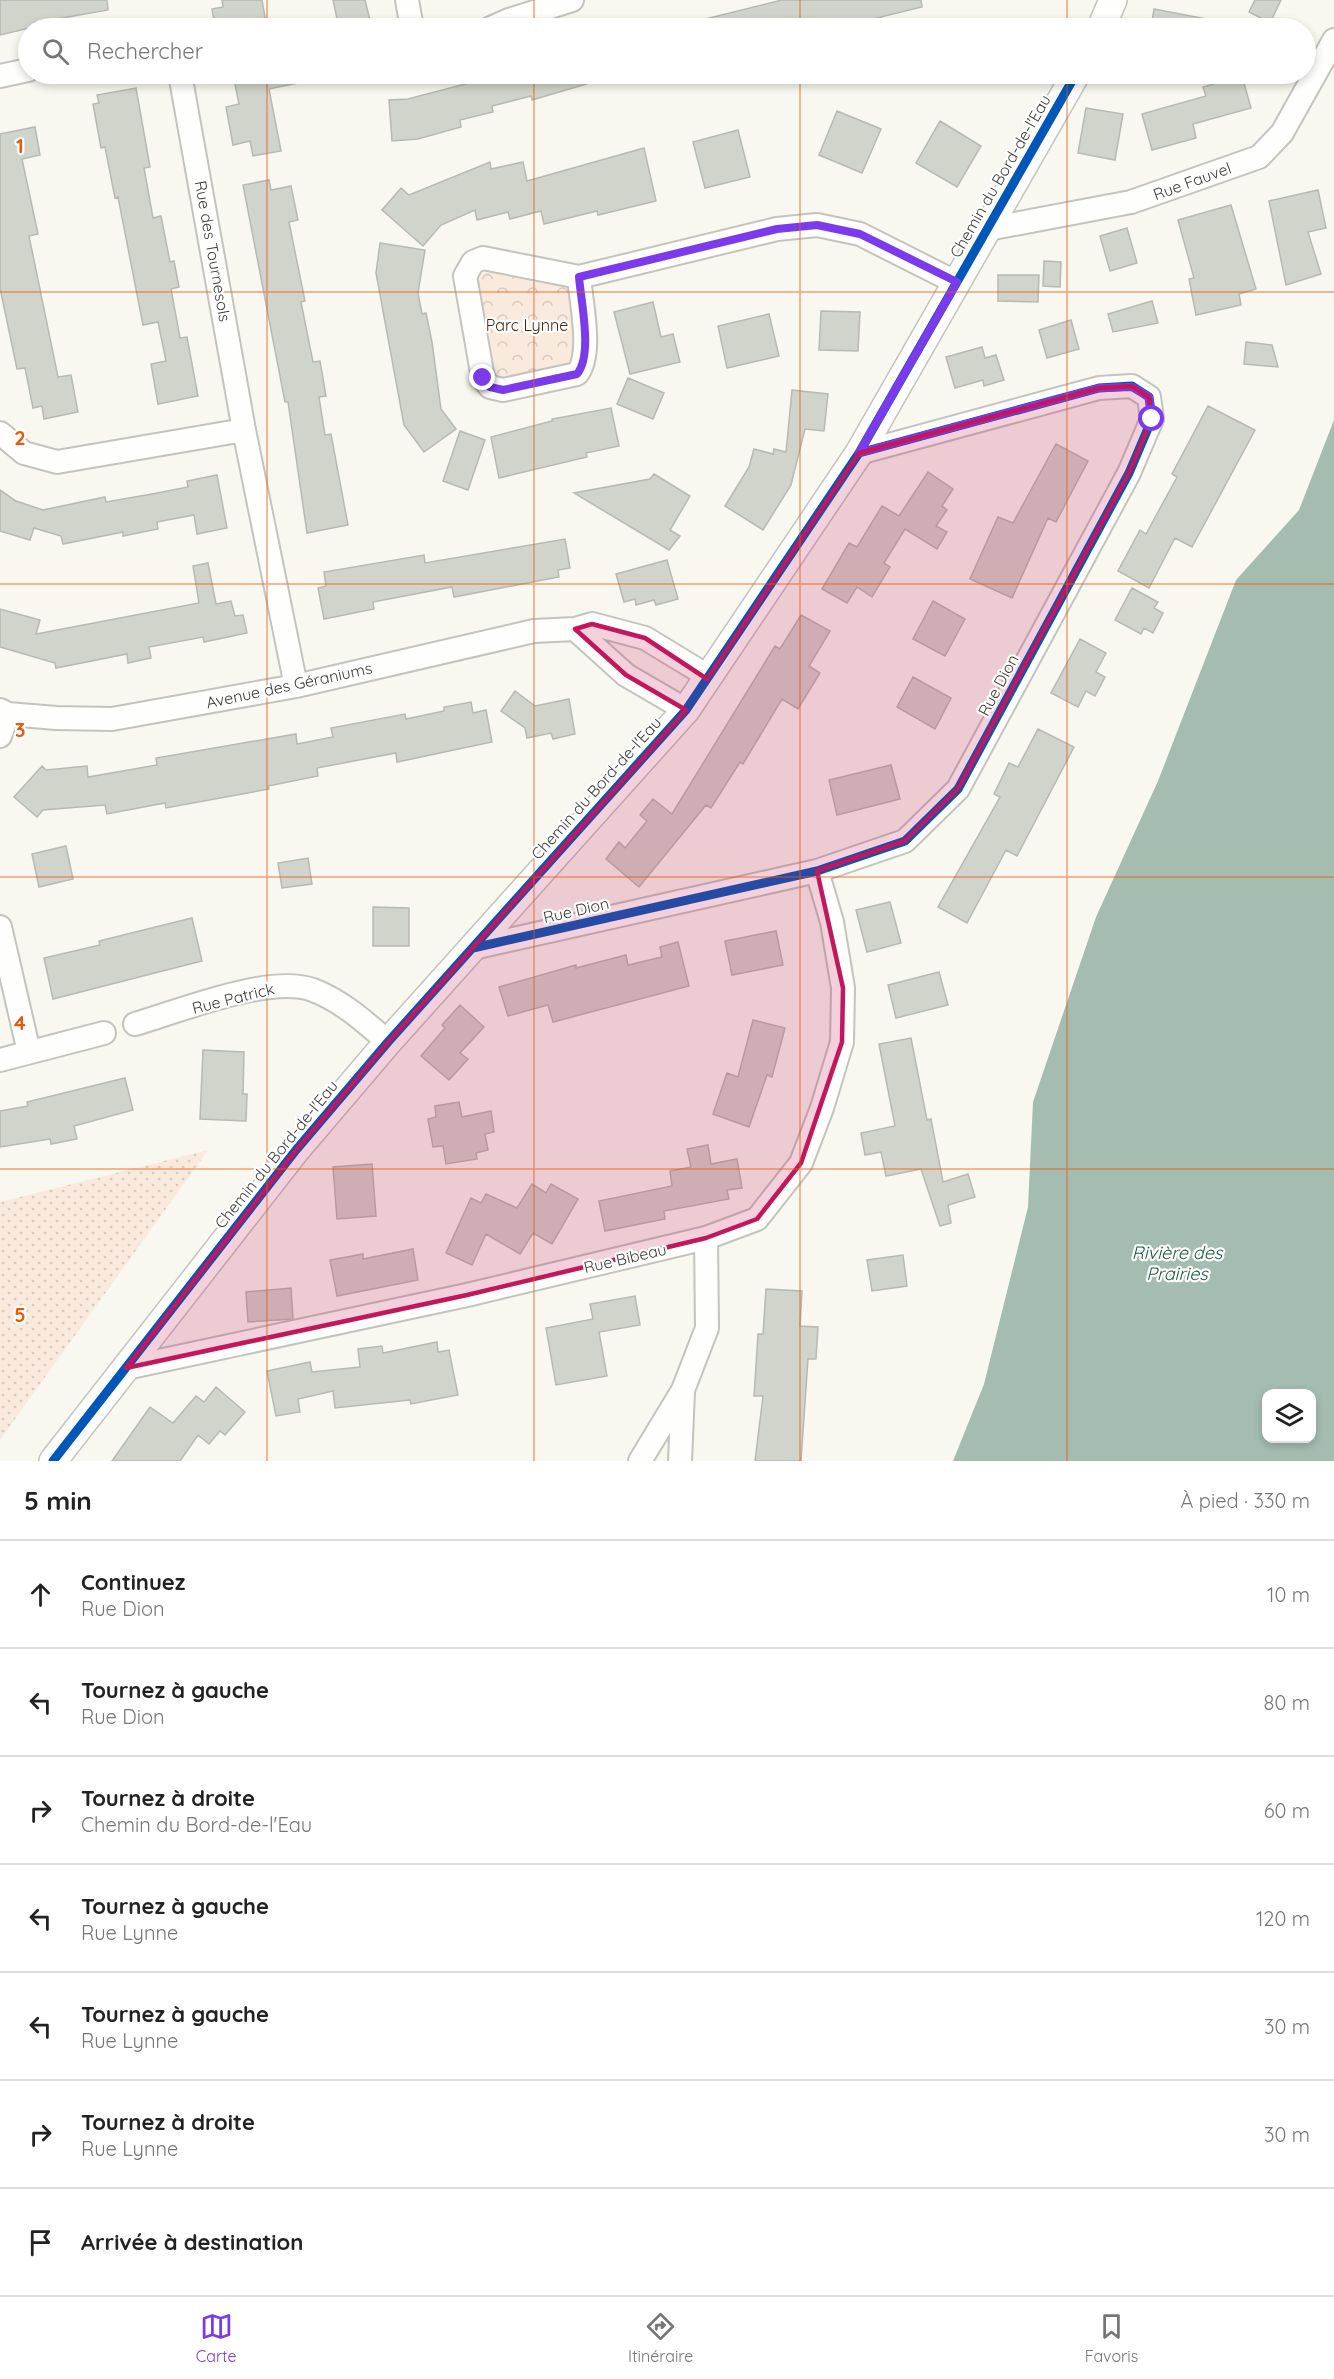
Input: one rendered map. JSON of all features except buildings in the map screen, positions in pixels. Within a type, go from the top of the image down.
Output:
[{"type":"street","points":[[407,0],[410,18]]},
{"type":"street","points":[[515,18],[572,0]]},
{"type":"street","points":[[1105,18],[1113,0]]},
{"type":"street","name":"Rue Fauvel","points":[[1316,72],[1334,40]]},
{"type":"street","points":[[0,76],[18,72]]},
{"type":"street","name":"Rue des Tournesols","points":[[182,84],[244,430],[296,686]]},
{"type":"street","name":"Chemin du Bord-de-l'Eau","points":[[53,1461],[296,1150],[388,1042],[686,710],[859,453],[1070,84]]},
{"type":"street","name":"Rue Fauvel","points":[[988,230],[1131,202],[1259,157],[1282,133],[1309,84]]},
{"type":"street","points":[[579,277],[586,353],[583,367],[577,374],[503,390],[490,387],[483,378],[465,276],[473,262],[483,258],[579,277],[777,229],[817,225],[860,234],[957,282]]},
{"type":"street","name":"Rue Dion","points":[[473,948],[817,871],[904,841],[958,789],[1129,473],[1152,419],[1149,397],[1132,387],[1099,388],[859,453]]},
{"type":"street","points":[[0,433],[24,453],[57,462],[244,430]]},
{"type":"street","name":"Avenue des Géraniums","points":[[4,712],[112,719],[296,686],[534,631],[575,629],[592,624],[645,638],[696,669],[706,679]]},
{"type":"street","points":[[575,629],[627,675],[686,710]]},
{"type":"street","points":[[0,736],[4,712]]},
{"type":"street","name":"Rue Bibeau","points":[[126,1368],[467,1295],[706,1238],[757,1219],[801,1163],[826,1097],[842,1042],[843,988],[832,922],[817,871]]},
{"type":"street","points":[[0,927],[29,1053]]},
{"type":"street","name":"Rue Patrick","points":[[135,1024],[260,988],[290,985],[312,990],[335,1001],[359,1017],[388,1042]]},
{"type":"street","points":[[0,1059],[104,1033]]},
{"type":"street","points":[[640,1461],[683,1390],[707,1329],[706,1238]]},
{"type":"street","points":[[680,1461],[683,1390]]},
{"type":"highlighted area","points":[[1132,386],[1149,397],[1152,419],[1129,473],[958,789],[905,841],[817,871],[843,988],[842,1042],[801,1163],[757,1219],[706,1238],[467,1295],[126,1368],[296,1150],[388,1042],[686,710],[626,675],[575,629],[592,624],[645,638],[707,679],[859,453],[1099,388]]},
{"type":"green space","name":"Parc Lynne","points":[[490,271],[569,287],[574,350],[567,366],[516,379],[497,376],[490,370],[475,286],[482,274]]},
{"type":"green space","points":[[208,1150],[0,1440],[0,1202]]},
{"type":"water","name":"Rivière des Prairies","points":[[1334,420],[1334,1461],[953,1461],[984,1384],[1028,1207],[1033,1102],[1096,917],[1158,781],[1236,580],[1299,510]]},
{"type":"cycle path","points":[[53,1461],[296,1150],[388,1042],[686,710],[859,453],[1070,84]]},
{"type":"cycle path","points":[[473,948],[817,871],[905,841],[958,789],[1129,473],[1152,419],[1149,397],[1132,386],[1099,388],[859,453]]},
{"type":"route","points":[[483,378],[490,387],[503,390],[577,374],[583,367],[586,353],[579,277],[777,229],[817,225],[860,234],[957,282],[859,453],[977,419],[1099,388],[1132,387],[1149,397],[1152,419]]}]
